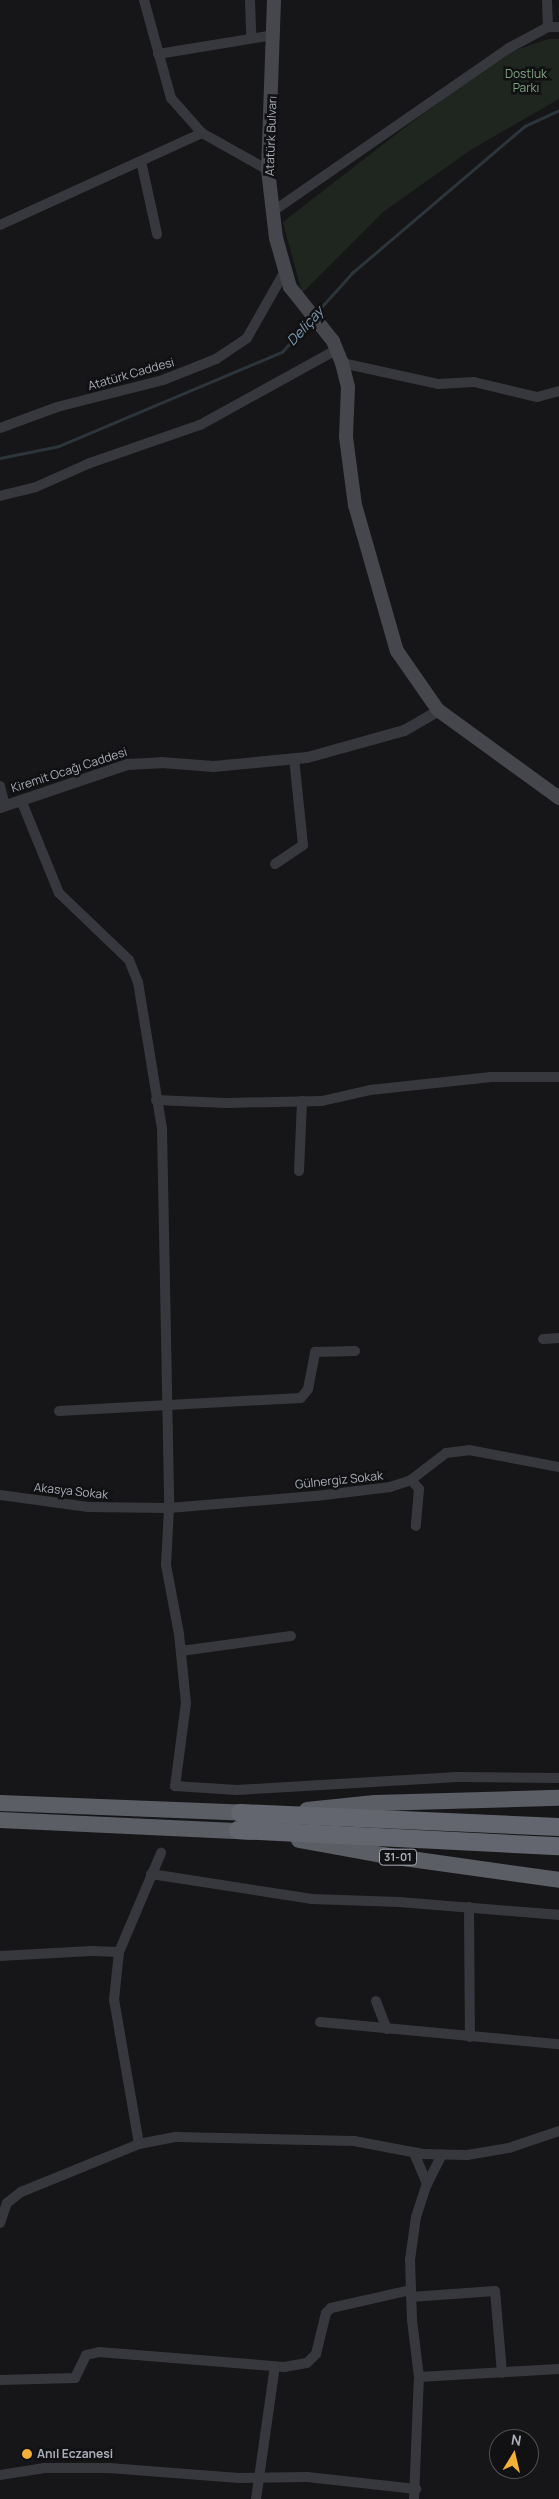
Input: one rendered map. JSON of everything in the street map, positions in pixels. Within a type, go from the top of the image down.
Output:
[{"type":"highway","name":"31-01","points":[[0,1820],[239,1821],[375,1803],[559,1798]]},
{"type":"highway","name":"31-01","points":[[0,1803],[239,1821],[382,1855],[559,1880]]},
{"type":"highway","points":[[239,1821],[559,1827]]},
{"type":"highway","points":[[239,1821],[559,1846]]},
{"type":"main road","name":"Atatürk Bulvarı","points":[[274,0],[268,170],[272,212],[285,271],[297,298],[337,352]]},
{"type":"main road","points":[[337,352],[348,387],[346,437],[355,506],[377,590],[397,651],[438,710],[559,798]]},
{"type":"street","points":[[144,0],[171,98],[202,133],[268,170]]},
{"type":"street","points":[[250,0],[251,37]]},
{"type":"street","points":[[547,0],[548,27]]},
{"type":"street","points":[[272,212],[508,48],[548,27],[559,27]]},
{"type":"street","points":[[158,54],[274,34]]},
{"type":"street","points":[[0,225],[202,133]]},
{"type":"street","points":[[141,161],[158,234]]},
{"type":"street","name":"Atatürk Caddesi","points":[[0,428],[57,407],[163,380],[216,359],[247,338],[285,271]]},
{"type":"street","points":[[0,496],[36,487],[90,463],[200,425],[337,352],[438,384],[474,382],[537,397],[559,391]]},
{"type":"street","name":"Kiremit Ocağı Caddesi","points":[[3,806],[126,764],[161,762],[213,766],[294,758],[404,730],[438,710]]},
{"type":"street","points":[[275,864],[303,845],[294,758]]},
{"type":"street","points":[[0,786],[3,806]]},
{"type":"street","points":[[21,800],[59,893],[128,960],[138,982],[162,1128],[169,1508],[166,1564],[181,1651],[186,1703],[175,1786],[236,1790],[458,1778],[559,1778]]},
{"type":"street","points":[[156,1100],[226,1103],[302,1101],[491,1077],[559,1077]]},
{"type":"street","points":[[299,1170],[302,1101]]},
{"type":"street","points":[[543,1339],[559,1338]]},
{"type":"street","points":[[60,1411],[301,1398],[308,1389],[314,1352],[355,1351]]},
{"type":"street","name":"Gülnergiz Sokak","points":[[169,1508],[316,1496],[390,1487],[411,1480],[446,1453],[469,1450],[559,1467]]},
{"type":"street","points":[[411,1480],[419,1489],[416,1526]]},
{"type":"street","name":"Akasya Sokak","points":[[0,1495],[88,1507],[169,1508]]},
{"type":"street","points":[[181,1651],[291,1636]]},
{"type":"street","points":[[139,2144],[114,2000],[119,1952],[161,1854]]},
{"type":"street","points":[[151,1874],[312,1900],[469,1908],[559,1915]]},
{"type":"street","points":[[469,1908],[470,2037]]},
{"type":"street","points":[[0,1956],[91,1951],[119,1952]]},
{"type":"street","points":[[376,2001],[387,2029]]},
{"type":"street","points":[[320,2022],[559,2044]]},
{"type":"street","points":[[0,2223],[7,2203],[21,2192],[139,2144],[176,2137],[354,2141],[414,2153],[467,2155],[509,2148],[559,2132]]},
{"type":"street","points":[[414,2153],[427,2184]]},
{"type":"street","points":[[0,2474],[44,2468],[109,2468],[260,2478],[306,2477],[415,2494],[419,2376],[411,2293],[410,2260],[416,2217],[427,2184],[442,2155]]},
{"type":"street","points":[[0,2380],[75,2378],[86,2355],[98,2352],[275,2366],[307,2363],[316,2354],[326,2314],[331,2308],[411,2293],[494,2291],[502,2373]]},
{"type":"street","points":[[256,2499],[275,2366]]},
{"type":"street","points":[[419,2376],[559,2369]]},
{"type":"green space","name":"Dostluk Parkı","points":[[549,39],[559,39],[559,99],[472,149],[383,212],[302,293],[283,222],[408,125],[510,52]]},
{"type":"waterway","name":"Deliçay","points":[[316,313],[352,273],[525,126],[559,110]]},
{"type":"waterway","name":"Deliçay","points":[[0,458],[59,446],[282,352],[311,319]]},
{"type":"place","name":"Anıl Eczanesi","points":[[27,2454]]}]
